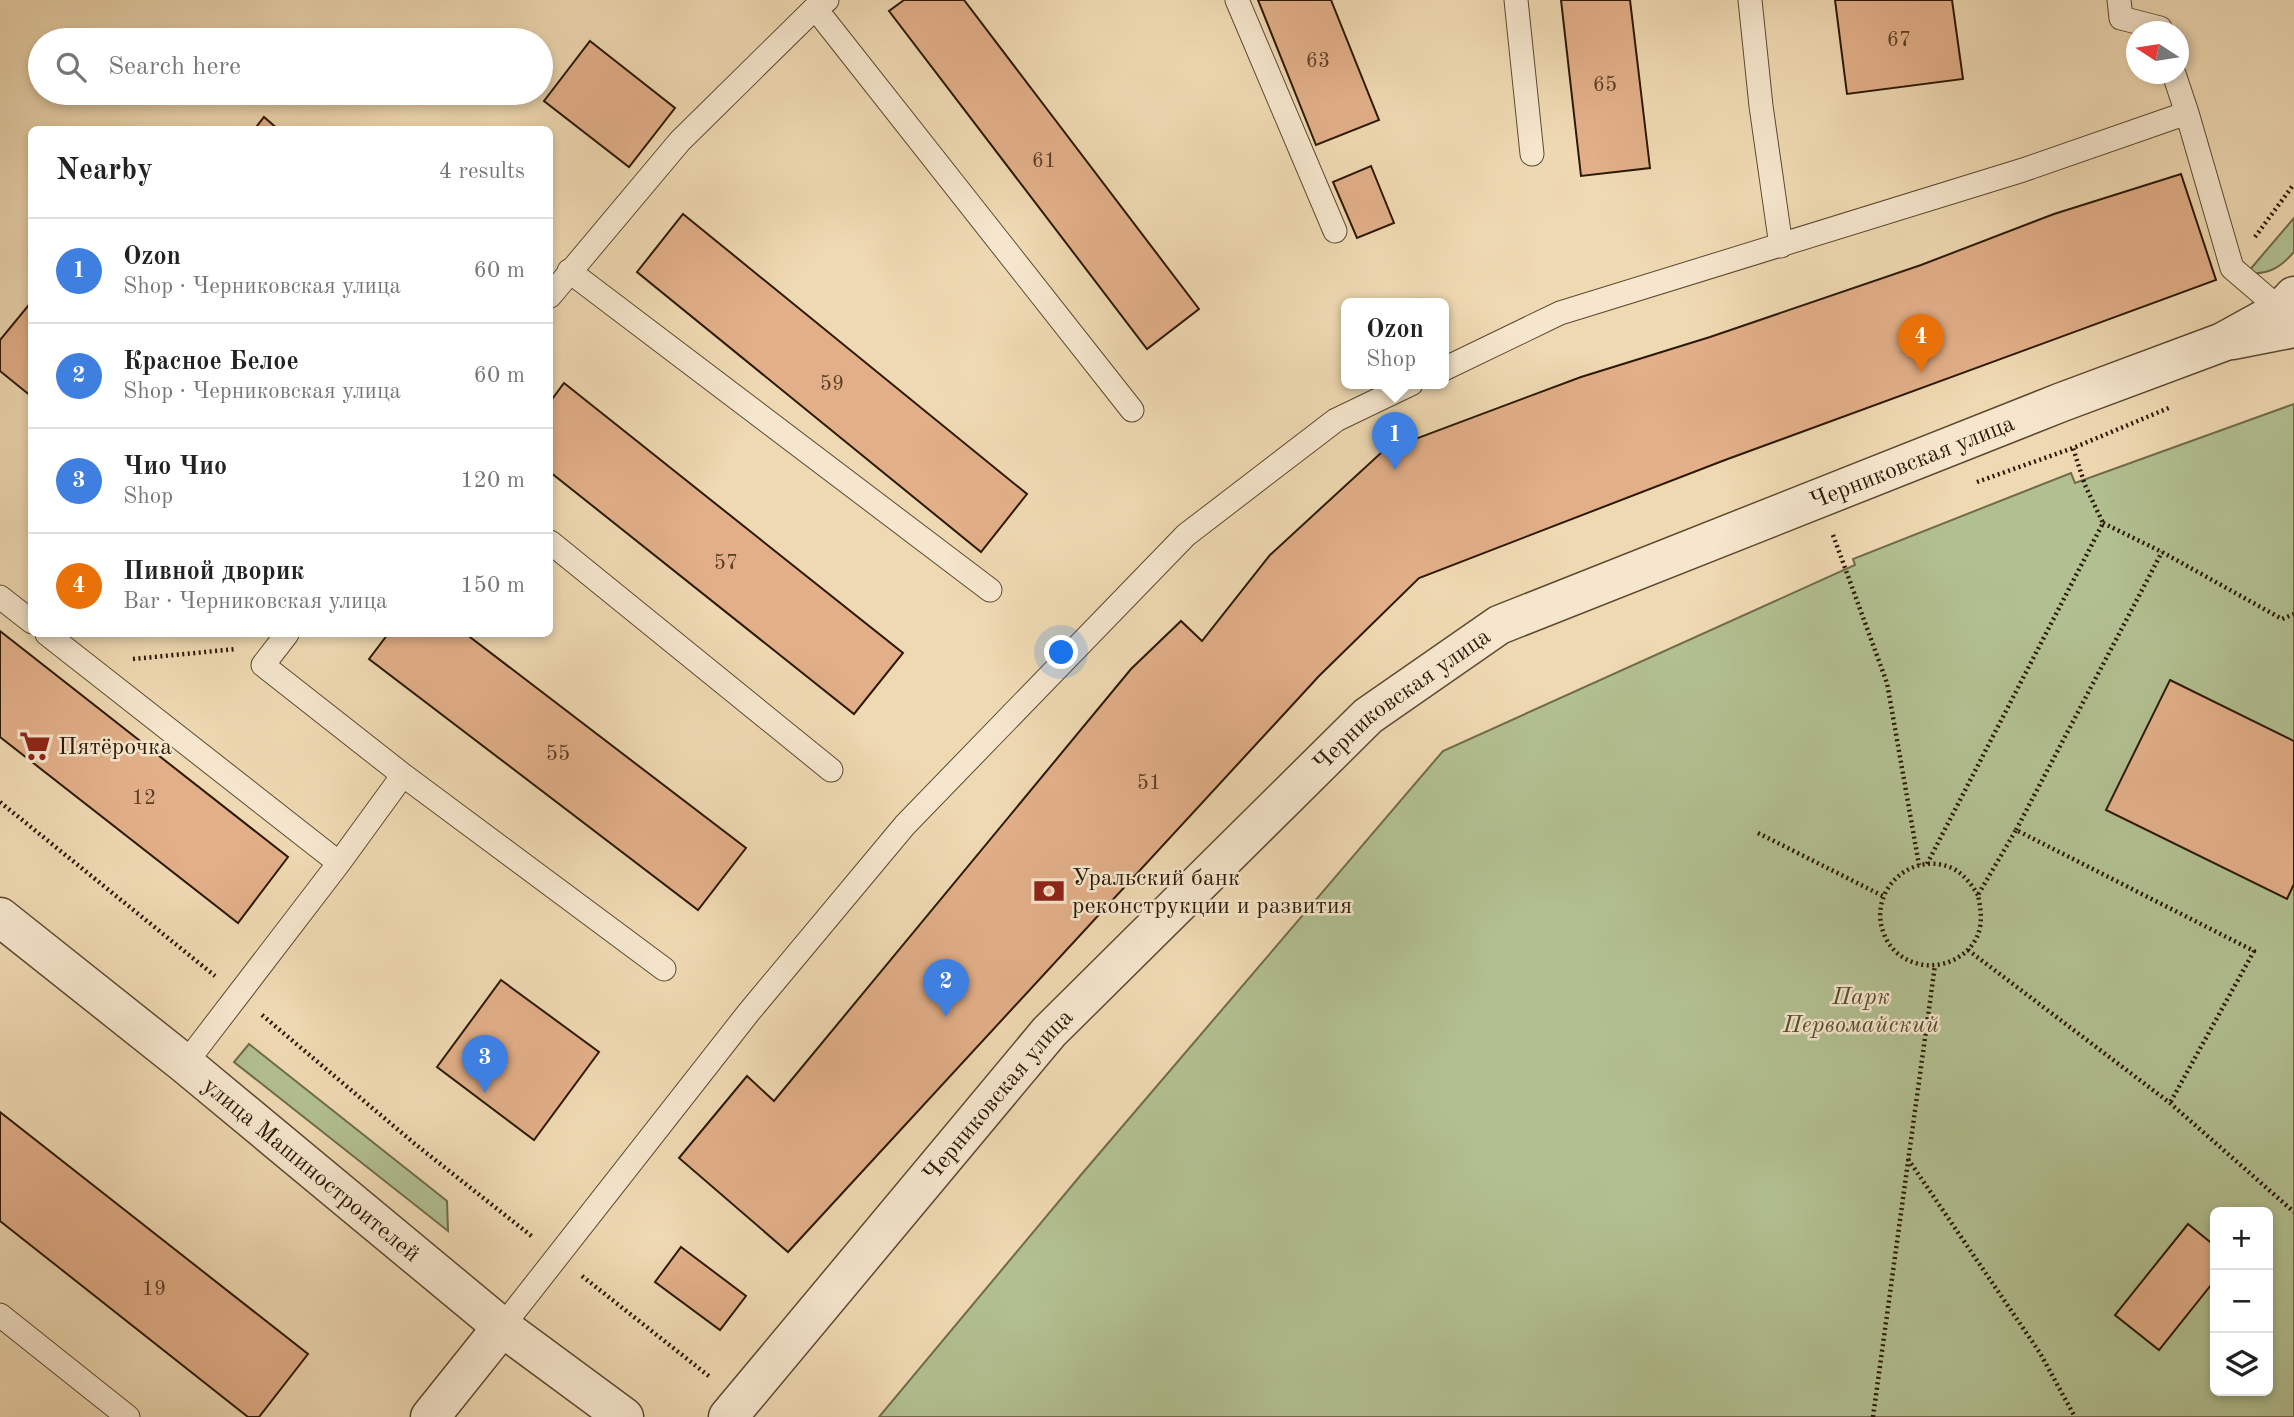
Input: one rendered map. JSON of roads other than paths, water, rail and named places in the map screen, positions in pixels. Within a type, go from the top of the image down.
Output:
[{"type":"street","name":"Черниковская улица","points":[[734,1409],[1049,1032],[1368,716],[1499,625],[2062,402],[2223,342],[2290,311]]},
{"type":"street","name":"улица Машиностроителей","points":[[0,917],[185,1064],[502,1327],[624,1417]]},
{"type":"street","points":[[430,1417],[502,1327]]},
{"type":"lane","points":[[1237,0],[1335,231]]},
{"type":"lane","points":[[1516,0],[1532,153]]},
{"type":"lane","points":[[1750,0],[1761,106],[1781,246]]},
{"type":"lane","points":[[2119,0],[2121,18],[2133,21]]},
{"type":"lane","points":[[553,292],[680,141],[821,4],[1132,410]]},
{"type":"lane","points":[[2178,84],[2232,268],[2290,311]]},
{"type":"lane","points":[[1449,367],[1560,313],[2023,170],[2187,113]]},
{"type":"lane","points":[[569,271],[990,590]]},
{"type":"lane","points":[[502,1327],[749,1012],[905,825],[1186,535],[1336,420],[1401,389]]},
{"type":"lane","points":[[553,544],[831,770]]},
{"type":"lane","points":[[0,597],[28,619]]},
{"type":"lane","points":[[51,637],[339,863]]},
{"type":"lane","points":[[283,639],[262,666],[403,775],[664,969]]},
{"type":"lane","points":[[185,1064],[403,775]]},
{"type":"lane","points":[[0,1315],[128,1417]]},
{"type":"place","name":"Пивной дворик","points":[[1921,372]]},
{"type":"place","name":"Ozon","points":[[1395,470]]},
{"type":"place","name":"Пятёрочка","points":[[35,746]]},
{"type":"place","name":"Уральский банк реконструкции и развития","points":[[1049,891]]},
{"type":"place","name":"Красное Белое","points":[[946,1017]]},
{"type":"place","name":"Чио Чио","points":[[485,1093]]},
{"type":"park label","name":"Парк Первомайский","points":[[1861,1010]]}]
